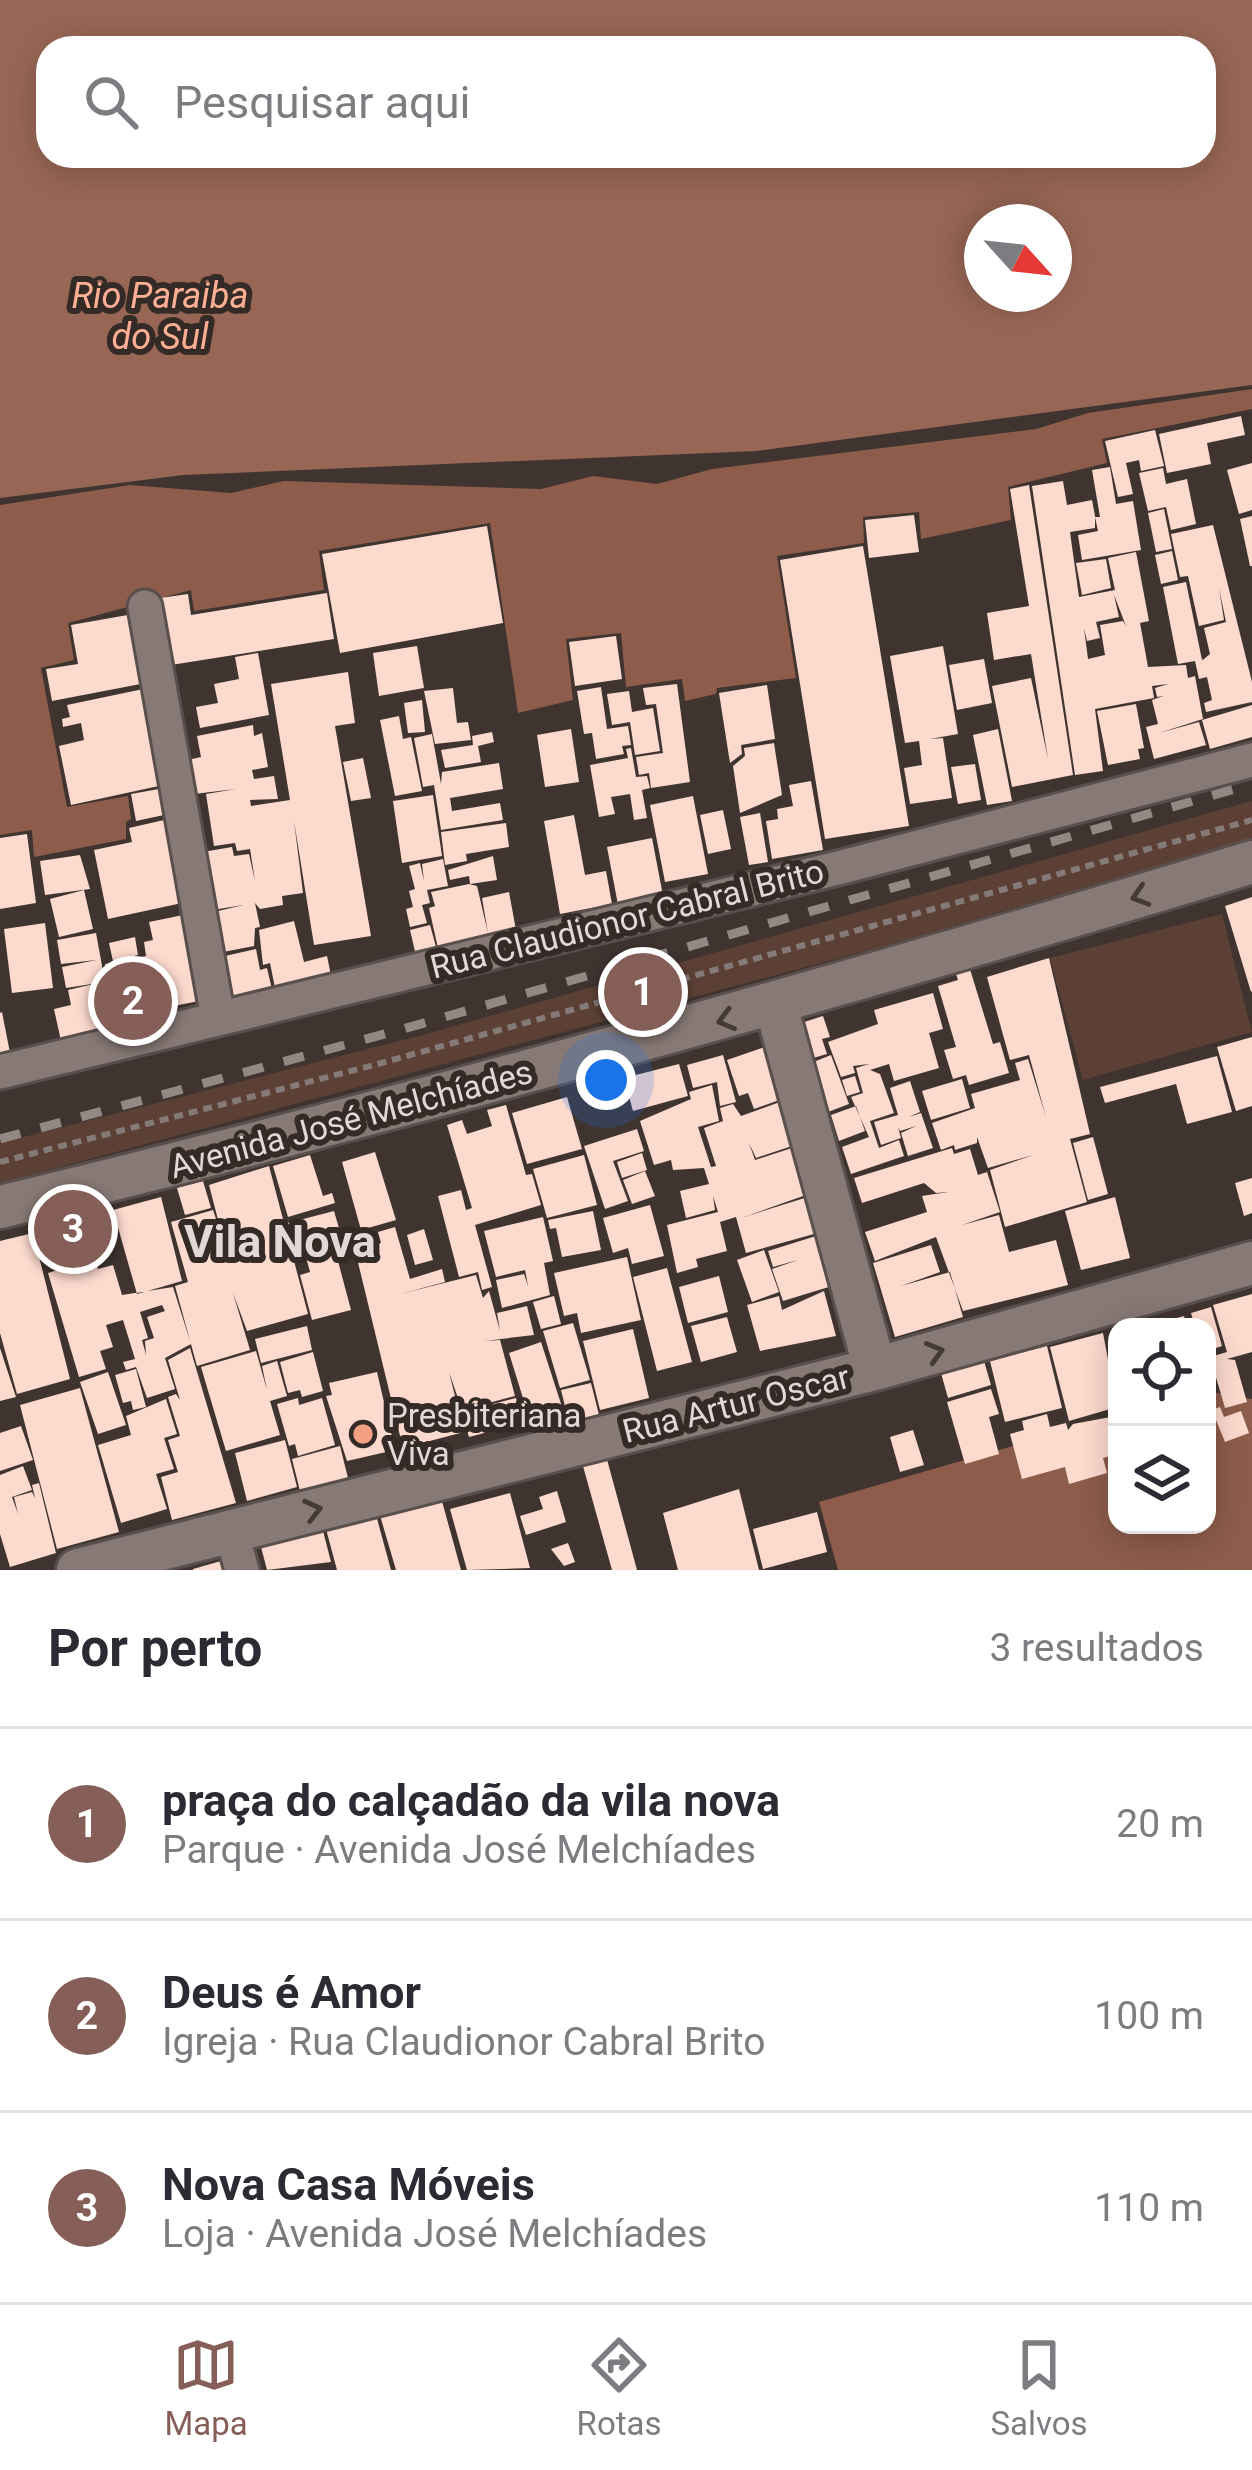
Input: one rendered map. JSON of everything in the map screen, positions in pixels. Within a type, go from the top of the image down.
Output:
[{"type":"street","points":[[145,607],[218,1018]]},
{"type":"street","name":"Rua Claudionor Cabral Brito","points":[[0,1072],[842,867],[1252,760]]},
{"type":"street","name":"Avenida José Melchíades","points":[[0,1207],[358,1119],[776,1006],[1252,862]]},
{"type":"street","points":[[776,1006],[875,1370]]},
{"type":"street","name":"Rua Artur Oscar","points":[[78,1570],[236,1550],[1252,1263]]},
{"type":"path","points":[[0,1162],[378,1064],[1252,820]]},
{"type":"shaded area","points":[[1252,389],[1252,409],[1102,439],[1107,463],[1008,487],[1011,520],[921,539],[919,512],[863,517],[864,543],[777,556],[796,678],[717,688],[716,694],[685,701],[682,679],[626,687],[621,633],[566,639],[573,700],[518,713],[490,523],[319,551],[324,590],[194,611],[191,590],[68,623],[74,660],[41,668],[67,807],[128,796],[131,819],[126,822],[126,839],[34,857],[32,830],[0,835],[0,505],[130,485],[231,493],[284,481],[541,489],[593,476],[657,484],[712,469],[1036,429],[1088,413]]},
{"type":"shaded area","points":[[1252,801],[1252,838],[877,948],[0,1183],[0,1143],[419,1036]]},
{"type":"shaded area","points":[[1222,914],[1252,1032],[1083,1080],[1050,958]]},
{"type":"shaded area","points":[[1216,1393],[1252,1399],[1252,1570],[838,1570],[819,1502],[1108,1419],[1108,1534],[1216,1534]]},
{"type":"water","name":"Rio Paraiba do Sul","points":[[0,0],[1252,0],[1252,385],[757,451],[183,475],[0,498]]},
{"type":"building","points":[[1241,416],[1245,435],[1207,443],[1211,464],[1167,473],[1159,434]]},
{"type":"building","points":[[1155,430],[1164,466],[1141,471],[1139,460],[1126,463],[1133,494],[1118,497],[1105,441]]},
{"type":"building","points":[[1252,463],[1252,510],[1239,514],[1227,470]]},
{"type":"building","points":[[1110,467],[1116,504],[1133,501],[1141,550],[1082,560],[1078,535],[1098,531],[1095,517],[1100,517],[1092,470]]},
{"type":"building","points":[[1163,468],[1166,484],[1187,479],[1196,524],[1171,530],[1166,507],[1148,511],[1139,473]]},
{"type":"building","points":[[1063,481],[1067,505],[1092,500],[1095,528],[1070,532],[1079,597],[1115,590],[1108,558],[1136,552],[1149,621],[1140,623],[1148,667],[1186,665],[1188,678],[1195,676],[1203,719],[1159,733],[1199,722],[1206,745],[1154,759],[1146,727],[1158,724],[1152,700],[1163,696],[1157,697],[1155,688],[1168,684],[1152,686],[1154,698],[1095,709],[1103,771],[1075,775],[1032,486]],"holes":[[[1114,595],[1126,626],[1123,621],[1100,625],[1105,655],[1088,659],[1084,628],[1087,641],[1100,638],[1096,622],[1119,617]]]},
{"type":"building","points":[[1029,485],[1073,775],[1012,787],[992,686],[1031,678],[1048,759],[1031,654],[994,660],[987,613],[1029,606],[1010,489]]},
{"type":"building","points":[[1164,509],[1172,549],[1156,552],[1148,513]]},
{"type":"building","points":[[914,515],[919,552],[869,558],[865,520]]},
{"type":"building","points":[[1252,516],[1252,566],[1250,566],[1240,519]]},
{"type":"building","points":[[1213,525],[1252,682],[1252,702],[1206,712],[1204,703],[1212,700],[1207,677],[1199,679],[1195,661],[1178,664],[1163,587],[1186,582],[1204,659],[1210,654],[1204,628],[1226,622],[1219,588],[1224,620],[1199,626],[1188,576],[1180,577],[1171,534]]},
{"type":"building","points":[[487,526],[503,623],[340,653],[322,554]]},
{"type":"building","points":[[863,546],[909,826],[825,839],[780,560]]},
{"type":"building","points":[[1172,551],[1178,580],[1161,584],[1155,555]]},
{"type":"building","points":[[1106,559],[1111,588],[1082,595],[1076,563]]},
{"type":"building","points":[[327,593],[334,639],[171,665],[160,598],[188,594],[191,615]]},
{"type":"building","points":[[139,613],[151,682],[52,701],[46,669],[78,664],[71,625]]},
{"type":"building","points":[[616,636],[622,679],[575,686],[569,642]]},
{"type":"building","points":[[417,646],[424,688],[379,696],[373,653]]},
{"type":"building","points":[[943,646],[958,734],[930,739],[943,738],[952,798],[910,804],[904,768],[922,765],[919,741],[905,743],[890,656]]},
{"type":"building","points":[[258,653],[269,715],[200,728],[196,707],[218,703],[214,684],[239,679],[235,657]]},
{"type":"building","points":[[984,659],[992,703],[957,710],[949,665]]},
{"type":"building","points":[[348,672],[355,723],[335,726],[371,936],[314,945],[294,821],[303,893],[282,896],[283,905],[260,909],[255,903],[260,927],[255,928],[254,946],[218,953],[210,913],[243,905],[207,911],[197,853],[232,847],[234,856],[249,854],[255,881],[250,849],[237,851],[235,843],[214,846],[206,794],[236,789],[194,794],[188,760],[201,757],[197,736],[253,725],[254,736],[262,733],[268,767],[252,770],[254,779],[274,776],[278,799],[250,800],[251,806],[290,800],[271,684]]},
{"type":"building","points":[[677,684],[690,782],[651,788],[649,773],[639,775],[636,757],[663,753],[656,704],[646,705],[643,688]]},
{"type":"building","points":[[767,685],[775,739],[741,745],[742,754],[730,763],[719,693]]},
{"type":"building","points":[[601,687],[607,729],[628,726],[631,745],[622,746],[624,754],[596,759],[592,733],[584,734],[577,691]]},
{"type":"building","points":[[148,688],[168,784],[71,805],[59,746],[84,740],[81,723],[63,727],[62,719],[70,717],[67,705]]},
{"type":"building","points":[[453,688],[457,723],[468,722],[471,740],[435,744],[424,691]]},
{"type":"building","points":[[629,691],[632,712],[653,708],[660,751],[635,755],[630,722],[612,725],[607,694]]},
{"type":"building","points":[[422,700],[425,732],[408,733],[404,703]]},
{"type":"building","points":[[1136,704],[1144,748],[1138,749],[1140,759],[1108,765],[1097,711]]},
{"type":"building","points":[[1252,705],[1252,737],[1210,749],[1202,720]]},
{"type":"building","points":[[399,716],[403,739],[411,737],[422,791],[395,796],[380,720]]},
{"type":"building","points":[[571,729],[579,782],[545,787],[537,735]]},
{"type":"building","points":[[998,729],[1012,801],[987,805],[973,735]]},
{"type":"building","points":[[492,732],[494,742],[478,746],[481,762],[445,768],[441,750],[473,745],[472,736]]},
{"type":"building","points":[[432,734],[441,784],[442,772],[499,763],[503,789],[450,798],[452,811],[500,803],[503,820],[441,830],[434,785],[423,787],[414,738]]},
{"type":"building","points":[[774,743],[782,795],[740,813],[733,766],[745,756],[744,748]]},
{"type":"building","points":[[631,748],[636,777],[647,776],[650,788],[642,790],[647,818],[634,820],[630,794],[611,797],[615,814],[599,817],[590,765],[628,758],[626,749]]},
{"type":"building","points":[[363,758],[371,798],[351,801],[343,762]]},
{"type":"building","points":[[975,764],[981,800],[958,804],[951,767]]},
{"type":"building","points":[[811,781],[823,850],[772,859],[766,821],[778,819],[777,809],[793,806],[789,785]]},
{"type":"building","points":[[159,789],[164,815],[136,821],[131,794]]},
{"type":"building","points":[[433,795],[442,856],[402,863],[393,801]]},
{"type":"building","points":[[693,796],[708,874],[665,882],[650,805]]},
{"type":"building","points":[[723,810],[731,849],[708,854],[700,815]]},
{"type":"building","points":[[760,813],[768,862],[749,865],[740,817]]},
{"type":"building","points":[[574,815],[585,875],[606,871],[612,904],[560,914],[544,821]]},
{"type":"building","points":[[164,820],[182,903],[108,919],[94,850],[132,842],[129,828]]},
{"type":"building","points":[[506,823],[509,847],[466,854],[467,861],[445,865],[441,832]]},
{"type":"building","points":[[27,834],[36,903],[0,909],[0,838]]},
{"type":"building","points":[[652,838],[664,901],[619,910],[607,847]]},
{"type":"building","points":[[80,855],[90,889],[45,895],[40,861]]},
{"type":"building","points":[[493,856],[497,880],[470,884],[469,876],[450,880],[448,870]]},
{"type":"building","points":[[443,859],[448,886],[427,890],[430,903],[422,905],[427,923],[410,927],[406,909],[413,907],[409,891],[415,889],[409,866],[420,863],[424,881],[422,864]]},
{"type":"building","points":[[477,886],[488,933],[482,898],[509,892],[518,941],[440,957],[429,908],[435,906],[431,892]]},
{"type":"building","points":[[84,890],[93,929],[59,937],[50,899]]},
{"type":"building","points":[[1252,897],[1252,991],[1251,992],[1225,906]]},
{"type":"building","points":[[188,914],[204,1000],[169,1007],[165,997],[169,1019],[119,1029],[112,994],[154,985],[160,999],[156,982],[109,992],[117,1028],[61,1041],[54,1009],[71,1005],[68,990],[98,983],[66,988],[62,967],[96,960],[61,964],[57,940],[96,933],[105,982],[105,964],[146,956],[144,942],[153,940],[149,922]]},
{"type":"building","points":[[294,921],[304,962],[327,956],[332,980],[276,993],[270,963],[263,965],[259,930]]},
{"type":"building","points":[[45,923],[53,988],[12,993],[4,929]]},
{"type":"building","points":[[430,925],[438,954],[417,960],[410,930]]},
{"type":"building","points":[[135,937],[138,955],[113,961],[109,943]]},
{"type":"building","points":[[256,949],[260,970],[267,968],[275,1002],[237,1011],[225,956]]},
{"type":"building","points":[[1049,958],[1090,1134],[1070,1139],[1087,1202],[1005,1227],[990,1170],[1033,1155],[988,1168],[977,1137],[977,1143],[941,1150],[932,1123],[975,1108],[971,1094],[1020,1080],[1015,1063],[1028,1059],[1046,1117],[1029,1055],[1010,1060],[987,977]]},
{"type":"building","points":[[969,966],[993,1044],[1000,1042],[1009,1073],[969,1085],[966,1075],[953,1079],[944,1050],[956,1047],[938,986],[958,980],[955,971]]},
{"type":"building","points":[[933,993],[943,1029],[929,1033],[939,1068],[894,1081],[889,1064],[870,1070],[880,1074],[894,1113],[870,1121],[879,1148],[899,1140],[904,1156],[851,1174],[842,1147],[869,1137],[851,1097],[863,1093],[856,1068],[869,1064],[853,1066],[855,1073],[841,1077],[828,1042],[878,1024],[874,1010]]},
{"type":"building","points":[[0,1013],[11,1058],[0,1061]]},
{"type":"building","points":[[823,1016],[830,1037],[822,1039],[827,1054],[813,1058],[801,1023]]},
{"type":"building","points":[[1252,1037],[1252,1106],[1236,1111],[1217,1047]]},
{"type":"building","points":[[765,1047],[782,1099],[754,1109],[748,1093],[739,1096],[727,1060]]},
{"type":"building","points":[[723,1055],[736,1102],[720,1106],[717,1082],[693,1088],[687,1065]]},
{"type":"building","points":[[831,1055],[849,1104],[828,1112],[811,1063]]},
{"type":"building","points":[[1217,1056],[1232,1112],[1187,1124],[1176,1084],[1105,1103],[1100,1087]]},
{"type":"building","points":[[679,1064],[688,1096],[633,1111],[624,1078]]},
{"type":"building","points":[[855,1076],[860,1092],[847,1096],[842,1080]]},
{"type":"building","points":[[962,1079],[970,1108],[931,1120],[922,1091]]},
{"type":"building","points":[[910,1081],[920,1112],[909,1117],[921,1113],[933,1148],[908,1156],[901,1133],[916,1126],[900,1131],[898,1127],[901,1138],[881,1145],[874,1122],[898,1115],[890,1088]]},
{"type":"building","points":[[712,1085],[719,1121],[698,1127],[711,1167],[716,1166],[704,1128],[723,1121],[720,1108],[733,1104],[741,1116],[780,1102],[795,1145],[756,1158],[749,1143],[755,1160],[792,1148],[806,1195],[744,1217],[811,1196],[821,1232],[746,1253],[736,1217],[720,1222],[727,1251],[696,1259],[698,1267],[677,1273],[667,1225],[718,1212],[713,1196],[715,1210],[686,1218],[680,1191],[709,1184],[704,1168],[673,1170],[671,1160],[654,1165],[640,1121],[691,1099],[689,1092]]},
{"type":"building","points":[[567,1097],[582,1149],[527,1164],[512,1113]]},
{"type":"building","points":[[506,1105],[526,1175],[532,1174],[541,1205],[475,1225],[492,1287],[482,1290],[478,1272],[459,1277],[438,1196],[461,1190],[466,1210],[472,1208],[447,1125],[462,1120],[467,1134],[492,1126],[487,1110]]},
{"type":"building","points":[[856,1106],[865,1131],[839,1141],[831,1115]]},
{"type":"building","points":[[637,1129],[644,1151],[613,1161],[628,1201],[605,1209],[584,1146]]},
{"type":"building","points":[[1093,1137],[1108,1194],[1088,1200],[1073,1143]]},
{"type":"building","points":[[952,1148],[954,1154],[970,1149],[978,1175],[987,1172],[1000,1212],[962,1225],[999,1215],[1009,1252],[1056,1240],[1068,1285],[963,1311],[936,1237],[875,1261],[865,1232],[927,1212],[922,1196],[948,1192],[936,1193],[924,1183],[862,1203],[854,1178]]},
{"type":"building","points":[[375,1152],[396,1220],[361,1230],[342,1162]]},
{"type":"building","points":[[642,1153],[647,1170],[622,1178],[617,1162]]},
{"type":"building","points":[[310,1155],[323,1196],[332,1193],[335,1203],[288,1217],[273,1166]]},
{"type":"building","points":[[584,1155],[597,1205],[547,1218],[533,1169]]},
{"type":"building","points":[[269,1166],[308,1314],[247,1331],[233,1293],[250,1350],[197,1366],[175,1286],[188,1282],[171,1222],[213,1210],[223,1239],[209,1185]]},
{"type":"building","points":[[645,1171],[655,1196],[632,1204],[623,1180]]},
{"type":"building","points":[[1252,1178],[1252,1213],[1244,1216],[1235,1183]]},
{"type":"building","points":[[203,1181],[211,1208],[185,1215],[177,1188]]},
{"type":"building","points":[[161,1197],[182,1281],[137,1294],[113,1210]]},
{"type":"building","points":[[1115,1197],[1130,1258],[1081,1270],[1065,1211]]},
{"type":"building","points":[[650,1205],[664,1256],[632,1264],[628,1248],[613,1253],[603,1218]]},
{"type":"building","points":[[334,1211],[341,1235],[293,1244],[288,1223]]},
{"type":"building","points":[[593,1211],[601,1250],[562,1257],[556,1228],[550,1229],[548,1220]]},
{"type":"building","points":[[543,1217],[553,1261],[544,1263],[550,1295],[502,1308],[496,1280],[524,1274],[528,1286],[525,1270],[496,1277],[484,1231]]},
{"type":"building","points":[[99,1218],[108,1251],[53,1265],[45,1233]]},
{"type":"building","points":[[395,1227],[410,1279],[442,1269],[445,1282],[400,1294],[476,1275],[483,1298],[489,1291],[500,1331],[497,1313],[527,1306],[534,1335],[484,1341],[500,1340],[515,1396],[462,1410],[449,1372],[464,1432],[403,1448],[355,1250],[381,1243],[378,1232]]},
{"type":"building","points":[[424,1229],[433,1260],[415,1265],[407,1235]]},
{"type":"building","points":[[33,1233],[70,1379],[17,1394],[0,1333],[0,1241]]},
{"type":"building","points":[[816,1236],[832,1286],[783,1301],[772,1269],[798,1260],[773,1267],[768,1251]]},
{"type":"building","points":[[344,1237],[349,1258],[338,1261],[351,1310],[312,1320],[300,1275],[310,1272],[306,1257],[297,1260],[293,1248]]},
{"type":"building","points":[[931,1245],[940,1272],[901,1286],[950,1272],[963,1317],[895,1337],[873,1263]]},
{"type":"building","points":[[764,1250],[779,1292],[752,1302],[737,1260]]},
{"type":"building","points":[[627,1257],[641,1320],[581,1333],[577,1313],[564,1316],[554,1273]]},
{"type":"building","points":[[95,1258],[98,1269],[113,1265],[122,1295],[173,1287],[191,1344],[165,1358],[175,1389],[147,1398],[136,1367],[126,1370],[123,1362],[135,1359],[123,1320],[106,1325],[113,1347],[100,1351],[106,1369],[79,1377],[48,1273]],"holes":[[[162,1305],[165,1311],[147,1317],[154,1338],[145,1341],[146,1355],[142,1340],[148,1338],[140,1312]]]},
{"type":"building","points":[[667,1268],[692,1362],[657,1371],[633,1277]]},
{"type":"building","points":[[719,1276],[728,1312],[688,1323],[679,1287]]},
{"type":"building","points":[[824,1291],[836,1336],[760,1351],[747,1305],[779,1296],[782,1310]]},
{"type":"building","points":[[1252,1294],[1252,1352],[1227,1359],[1235,1360],[1247,1402],[1225,1408],[1216,1377],[1216,1355],[1227,1352],[1213,1305]]},
{"type":"building","points":[[554,1296],[561,1324],[541,1329],[533,1302]]},
{"type":"building","points":[[1211,1307],[1214,1318],[1192,1318],[1191,1313]]},
{"type":"building","points":[[727,1317],[737,1352],[701,1362],[691,1326]]},
{"type":"building","points":[[573,1323],[590,1380],[560,1388],[543,1331]]},
{"type":"building","points":[[307,1326],[312,1350],[261,1363],[255,1339]]},
{"type":"building","points":[[633,1329],[649,1398],[600,1410],[583,1341]]},
{"type":"building","points":[[1103,1333],[1108,1410],[1069,1421],[1050,1347]]},
{"type":"building","points":[[541,1342],[564,1413],[531,1424],[509,1353]]},
{"type":"building","points":[[1047,1346],[1062,1408],[1005,1422],[990,1361]]},
{"type":"building","points":[[0,1348],[16,1397],[0,1401]]},
{"type":"building","points":[[190,1348],[236,1503],[172,1520],[161,1477],[178,1472],[168,1440],[180,1436],[168,1397],[176,1394],[180,1400],[168,1360]]},
{"type":"building","points":[[256,1351],[267,1390],[262,1366],[277,1361],[287,1396],[270,1401],[280,1435],[226,1451],[201,1367]]},
{"type":"building","points":[[313,1352],[323,1391],[302,1397],[300,1390],[288,1393],[280,1362]]},
{"type":"building","points":[[984,1361],[991,1385],[948,1398],[941,1373]]},
{"type":"building","points":[[136,1369],[146,1407],[133,1410],[131,1401],[123,1403],[115,1375]]},
{"type":"building","points":[[108,1372],[126,1425],[98,1434],[80,1382]]},
{"type":"building","points":[[377,1372],[395,1450],[347,1461],[326,1396],[332,1395],[329,1383]]},
{"type":"building","points":[[591,1383],[599,1415],[569,1422],[561,1390]]},
{"type":"building","points":[[80,1388],[119,1532],[57,1549],[20,1405]]},
{"type":"building","points":[[991,1389],[999,1414],[989,1417],[999,1454],[965,1464],[947,1402]]},
{"type":"building","points":[[298,1398],[299,1405],[322,1398],[335,1445],[298,1456],[295,1444],[289,1446],[277,1404]]},
{"type":"building","points":[[516,1398],[522,1423],[469,1437],[462,1412]]},
{"type":"building","points":[[166,1399],[177,1434],[164,1438],[174,1469],[156,1474],[167,1509],[121,1523],[98,1445],[131,1435],[126,1416]]},
{"type":"building","points":[[1220,1407],[1224,1417],[1241,1411],[1249,1433],[1225,1442],[1216,1408]]},
{"type":"building","points":[[1047,1414],[1050,1427],[1066,1423],[1068,1430],[1073,1424],[1108,1417],[1108,1457],[1103,1458],[1107,1473],[1069,1484],[1065,1467],[1022,1479],[1010,1434],[1024,1430],[1022,1421]]},
{"type":"building","points":[[21,1426],[33,1460],[0,1471],[0,1433]]},
{"type":"building","points":[[913,1430],[924,1465],[900,1472],[890,1437]]},
{"type":"building","points":[[285,1440],[297,1487],[247,1501],[235,1453]]},
{"type":"building","points":[[340,1446],[349,1482],[301,1495],[292,1459]]},
{"type":"building","points":[[605,1452],[637,1570],[612,1570],[581,1459]]},
{"type":"building","points":[[23,1466],[32,1490],[12,1497],[18,1514],[14,1497],[32,1492],[35,1498],[32,1485],[39,1483],[56,1553],[10,1567],[0,1534],[0,1475]]},
{"type":"building","points":[[739,1489],[759,1570],[678,1570],[663,1513]]},
{"type":"building","points":[[557,1491],[566,1522],[526,1535],[520,1516],[543,1509],[539,1497]]},
{"type":"building","points":[[510,1493],[530,1568],[467,1570],[450,1509]]},
{"type":"building","points":[[440,1494],[461,1570],[396,1570],[379,1512]]},
{"type":"building","points":[[817,1512],[827,1552],[763,1569],[753,1529]]},
{"type":"building","points":[[376,1515],[391,1570],[337,1570],[326,1529]]},
{"type":"building","points":[[322,1527],[331,1562],[267,1570],[260,1543]]},
{"type":"building","points":[[568,1543],[575,1562],[564,1566],[551,1549]]},
{"type":"building","points":[[228,1559],[231,1570],[193,1570],[193,1569]]},
{"type":"railway","points":[[0,1139],[403,1029],[1252,784]]},
{"type":"place","name":"praça do calçadão da vila nova","points":[[643,992]]},
{"type":"place","name":"Deus é Amor","points":[[133,1001]]},
{"type":"place","name":"Nova Casa Móveis","points":[[73,1229]]},
{"type":"place","name":"Presbiteriana Viva","points":[[363,1434]]},
{"type":"district","name":"Vila Nova","points":[[280,1241]]}]
